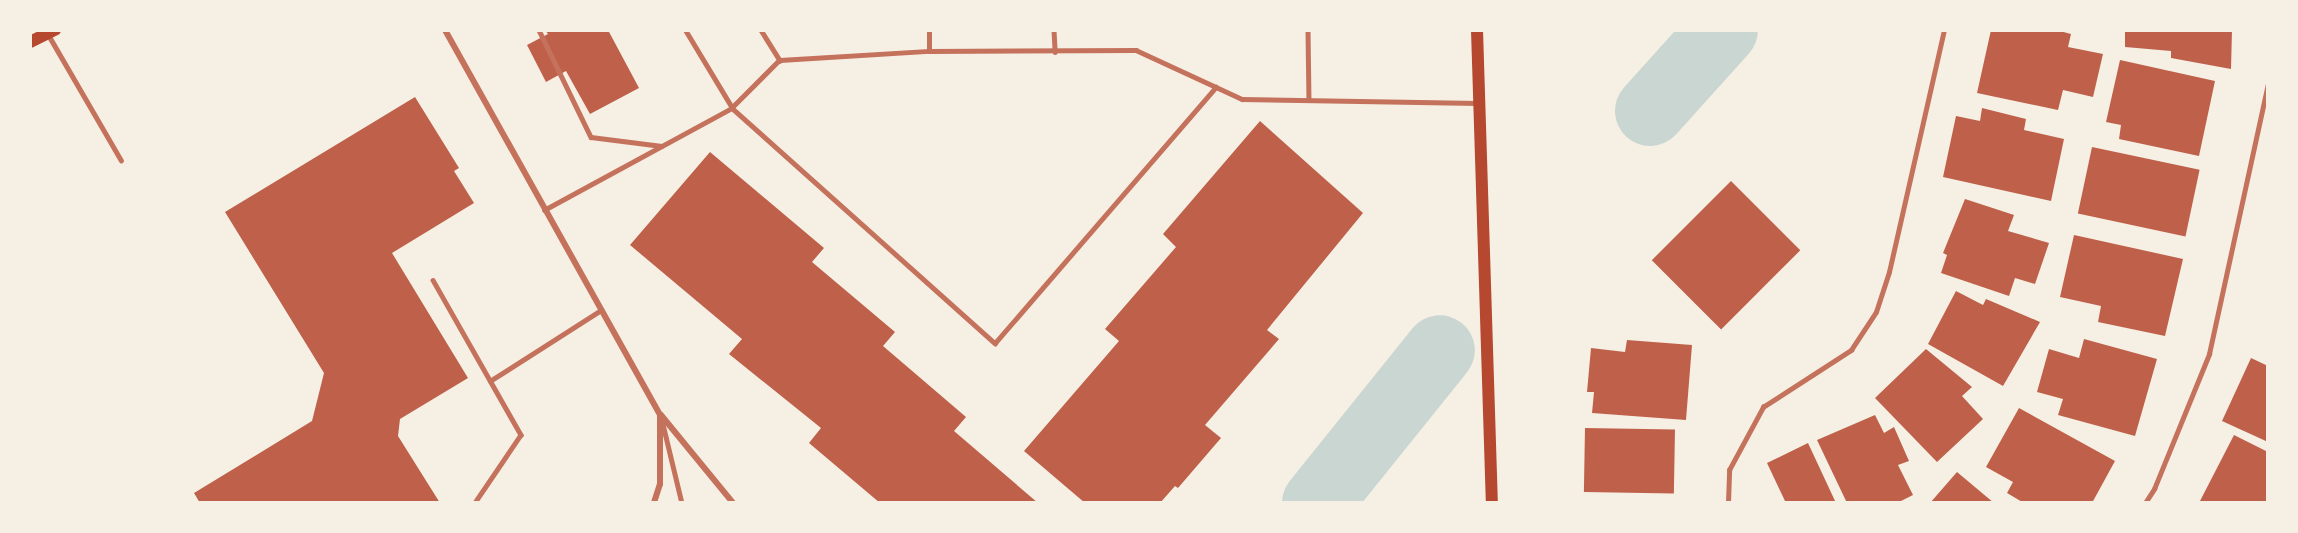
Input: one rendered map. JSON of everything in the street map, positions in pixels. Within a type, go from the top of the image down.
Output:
[{"type":"main road","points":[[1477,30],[1492,503]]},
{"type":"main road","points":[[30,42],[52,32]]},
{"type":"street","points":[[445,30],[660,415],[733,503]]},
{"type":"street","points":[[654,503],[660,484],[660,415]]},
{"type":"lane","points":[[539,30],[591,137],[662,146]]},
{"type":"lane","points":[[685,30],[732,108],[995,343],[1216,87]]},
{"type":"lane","points":[[762,30],[780,60]]},
{"type":"lane","points":[[929,30],[929,51]]},
{"type":"lane","points":[[1054,30],[1054,52]]},
{"type":"lane","points":[[1308,30],[1309,100]]},
{"type":"lane","points":[[1728,503],[1729,470],[1763,407],[1851,350],[1876,312],[1889,272],[1944,30]]},
{"type":"lane","points":[[52,32],[121,159]]},
{"type":"lane","points":[[544,210],[732,108],[780,60],[929,51],[1136,50],[1242,99],[1480,103]]},
{"type":"lane","points":[[2145,503],[2154,489],[2209,354],[2268,83]]},
{"type":"lane","points":[[434,280],[521,435],[475,503]]},
{"type":"lane","points":[[490,381],[601,310]]},
{"type":"lane","points":[[660,415],[682,503]]},
{"type":"building","points":[[545,30],[608,30],[639,88],[590,114],[566,71],[546,82],[527,45],[548,34]]},
{"type":"building","points":[[1991,30],[2056,30],[2071,34],[2068,47],[2103,54],[2093,97],[2063,90],[2058,110],[1977,93]]},
{"type":"building","points":[[2125,30],[2232,30],[2231,69],[2171,58],[2171,51],[2125,47]]},
{"type":"building","points":[[2120,60],[2215,81],[2199,156],[2119,139],[2121,125],[2106,122]]},
{"type":"building","points":[[415,97],[459,168],[454,171],[474,203],[392,253],[468,378],[400,419],[398,436],[440,503],[200,503],[194,493],[312,421],[324,373],[225,212]]},
{"type":"building","points":[[1982,108],[2026,119],[2024,130],[2064,139],[2051,201],[1943,177],[1956,116],[1980,121]]},
{"type":"building","points":[[1260,121],[1363,213],[1267,330],[1279,339],[1205,425],[1221,438],[1178,488],[1175,486],[1160,503],[1085,503],[1024,451],[1119,341],[1105,329],[1176,247],[1163,234]]},
{"type":"building","points":[[2092,147],[2200,170],[2185,236],[2078,214]]},
{"type":"building","points":[[710,152],[824,248],[812,262],[895,332],[883,346],[966,417],[954,431],[1038,503],[880,503],[809,443],[821,428],[729,354],[742,339],[630,245]]},
{"type":"building","points":[[1731,181],[1800,250],[1721,329],[1652,260]]},
{"type":"building","points":[[1965,199],[2014,215],[2008,231],[2049,243],[2035,284],[2015,278],[2009,296],[1941,273],[1947,255],[1943,253]]},
{"type":"building","points":[[2074,235],[2183,259],[2165,336],[2098,322],[2101,306],[2060,297]]},
{"type":"building","points":[[1956,291],[1983,305],[1986,299],[2040,322],[2003,386],[1928,344]]},
{"type":"building","points":[[2084,339],[2157,359],[2135,436],[2058,415],[2063,399],[2037,392],[2049,349],[2079,358]]},
{"type":"building","points":[[1627,340],[1692,345],[1686,420],[1592,413],[1594,392],[1587,392],[1591,348],[1625,352]]},
{"type":"building","points":[[1926,349],[1972,387],[1962,396],[1983,419],[1937,462],[1875,398]]},
{"type":"building","points":[[2251,358],[2268,366],[2268,442],[2222,421]]},
{"type":"building","points":[[2019,408],[2115,461],[2092,503],[2024,503],[2007,493],[2013,482],[1986,467]]},
{"type":"building","points":[[1875,415],[1884,433],[1894,427],[1909,461],[1898,465],[1913,495],[1897,503],[1847,503],[1817,440]]},
{"type":"building","points":[[1585,428],[1675,430],[1674,494],[1584,492]]},
{"type":"building","points":[[2234,435],[2268,452],[2268,503],[2200,501]]},
{"type":"building","points":[[1808,443],[1836,503],[1780,503],[1785,501],[1767,463]]},
{"type":"building","points":[[1957,472],[1994,503],[1930,503]]},
{"type":"waterway","points":[[1650,111],[1723,30]]},
{"type":"waterway","points":[[1317,503],[1440,350]]}]
